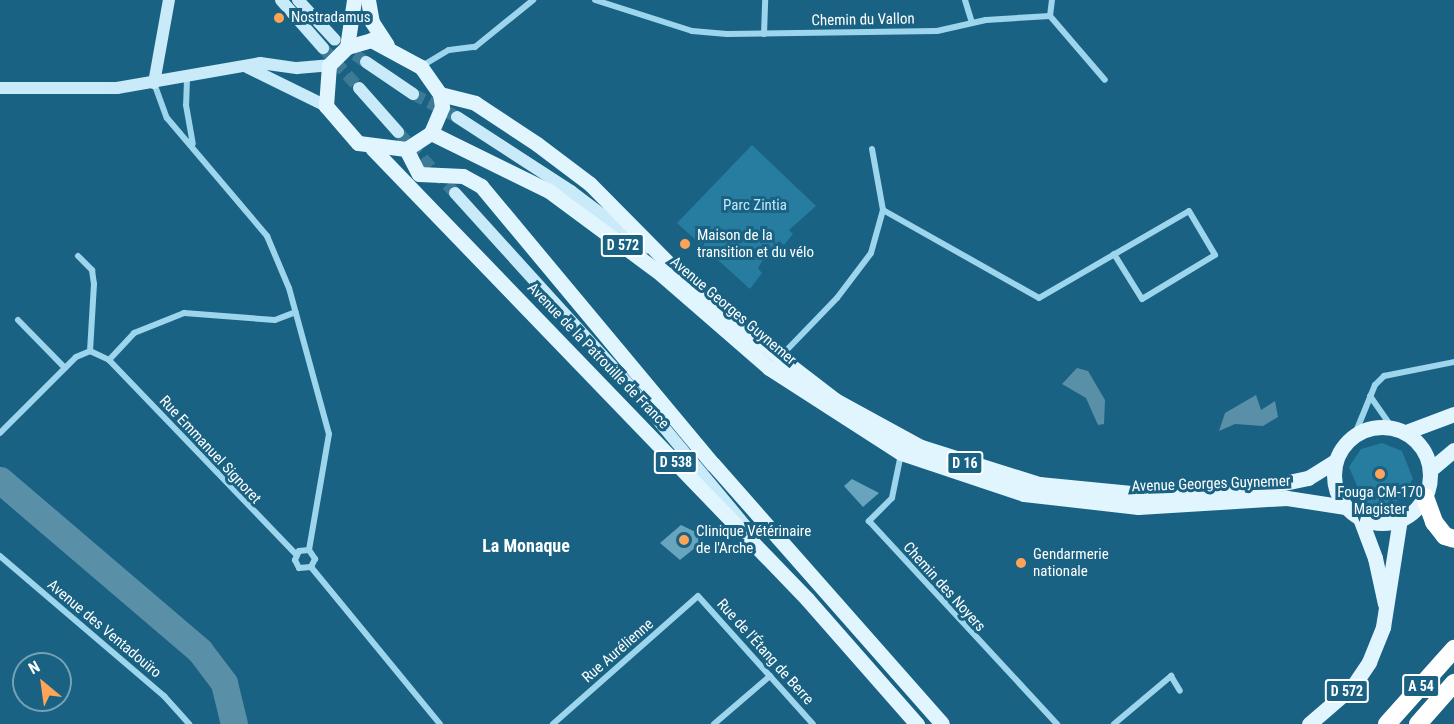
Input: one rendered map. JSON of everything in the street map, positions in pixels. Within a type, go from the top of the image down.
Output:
[{"type":"highway","points":[[1425,497],[1434,522],[1445,536],[1454,539]]},
{"type":"highway","name":"A 54","points":[[1387,724],[1454,649]]},
{"type":"highway","name":"A 54","points":[[1418,724],[1454,683]]},
{"type":"highway","points":[[1433,724],[1454,700]]},
{"type":"main road","points":[[154,83],[169,0]]},
{"type":"main road","points":[[281,0],[323,48]]},
{"type":"main road","points":[[298,0],[341,44]]},
{"type":"main road","points":[[326,106],[329,65],[341,44],[354,0]]},
{"type":"main road","points":[[368,0],[372,22],[387,45]]},
{"type":"main road","points":[[248,67],[326,106],[358,143],[372,148],[406,149],[431,133],[442,107],[441,94],[421,67],[387,45],[371,40],[341,44]]},
{"type":"main road","points":[[366,62],[413,94]]},
{"type":"main road","points":[[0,88],[117,88],[187,79],[260,63],[297,68],[329,65]]},
{"type":"main road","points":[[359,88],[398,132]]},
{"type":"main road","name":"Avenue Georges Guynemer","points":[[441,94],[475,103],[537,144],[590,184],[678,273],[774,362],[895,435],[991,473],[1039,484],[1151,495],[1229,489],[1308,478],[1335,461]]},
{"type":"main road","name":"Avenue Georges Guynemer","points":[[457,117],[571,191],[678,273]]},
{"type":"main road","name":"Avenue Georges Guynemer","points":[[431,133],[549,191],[774,362],[901,453],[1024,494],[1138,507],[1287,498],[1345,507]]},
{"type":"main road","name":"Avenue de la Patrouille de France","points":[[372,148],[807,599],[917,724]]},
{"type":"main road","name":"D 538","points":[[406,149],[419,174],[463,176],[481,186],[713,464],[902,675],[942,724]]},
{"type":"main road","points":[[455,193],[627,383],[807,599]]},
{"type":"main road","points":[[627,383],[713,464]]},
{"type":"main road","points":[[1399,430],[1422,448],[1430,470],[1425,497],[1400,519],[1380,523],[1360,518],[1345,507],[1335,485],[1335,461],[1355,434],[1399,430],[1454,414]]},
{"type":"main road","points":[[1430,470],[1454,450]]},
{"type":"main road","points":[[1360,518],[1375,558],[1386,609]]},
{"type":"main road","name":"D 572","points":[[1309,724],[1353,686],[1365,668],[1386,609],[1400,519]]},
{"type":"main road","points":[[880,684],[902,675]]},
{"type":"street","points":[[421,67],[449,50],[475,47],[533,0]]},
{"type":"street","name":"Chemin du Vallon","points":[[595,0],[692,31],[764,34],[937,31],[972,23],[1050,15]]},
{"type":"street","points":[[764,34],[765,0]]},
{"type":"street","points":[[965,0],[972,23]]},
{"type":"street","points":[[1052,0],[1050,15],[1105,80]]},
{"type":"street","points":[[187,79],[186,105],[193,144]]},
{"type":"street","points":[[154,83],[167,118],[193,144],[267,236],[296,312],[329,434],[315,533],[309,550]]},
{"type":"street","points":[[774,362],[837,298],[871,253],[882,210],[872,149]]},
{"type":"street","points":[[882,210],[1039,298],[1114,254],[1189,211],[1215,255],[1142,299],[1114,254]]},
{"type":"street","points":[[0,433],[65,368],[90,351],[93,277],[78,256]]},
{"type":"street","points":[[109,360],[134,333],[184,313],[275,320],[296,312]]},
{"type":"street","points":[[18,321],[65,368]]},
{"type":"street","name":"Rue Emmanuel Signoret","points":[[90,351],[109,360],[296,554],[299,568],[311,567]]},
{"type":"street","points":[[1355,434],[1370,396],[1384,376],[1454,362]]},
{"type":"street","points":[[1370,396],[1399,430]]},
{"type":"street","name":"Chemin des Noyers","points":[[901,453],[892,498],[869,521],[1057,724]]},
{"type":"street","points":[[296,554],[309,550]]},
{"type":"street","points":[[309,550],[315,559],[311,567],[440,724]]},
{"type":"street","name":"Avenue des Ventadouïro","points":[[0,556],[164,696],[189,724]]},
{"type":"street","name":"Rue de l'Étang de Berre","points":[[698,596],[813,724]]},
{"type":"street","name":"Rue Aurélienne","points":[[553,724],[698,596]]},
{"type":"street","points":[[714,724],[770,676]]},
{"type":"street","points":[[1114,724],[1171,676],[1180,691]]},
{"type":"green space","name":"Parc Zintia","points":[[752,145],[816,206],[789,230],[793,234],[784,245],[779,241],[765,256],[758,268],[762,273],[750,289],[677,223]]},
{"type":"green space","points":[[1382,443],[1402,451],[1413,479],[1395,504],[1374,507],[1356,495],[1358,488],[1349,467],[1361,449]]},
{"type":"shaded area","points":[[1077,368],[1088,371],[1105,400],[1104,424],[1098,425],[1086,398],[1062,384]]},
{"type":"shaded area","points":[[1256,395],[1261,410],[1275,401],[1278,417],[1263,426],[1235,424],[1219,431],[1225,413]]},
{"type":"building","points":[[852,479],[879,493],[863,507],[844,486]]},
{"type":"building","name":"Clinique Vétérinaire de l'Arche","points":[[681,525],[706,537],[701,549],[696,547],[680,560],[660,543]]},
{"type":"waterway","points":[[0,480],[200,651],[224,683],[234,724]]},
{"type":"tunnel","points":[[340,44],[366,62]]},
{"type":"tunnel","points":[[323,48],[359,88]]},
{"type":"tunnel","points":[[413,94],[457,117]]},
{"type":"tunnel","points":[[398,132],[455,193]]},
{"type":"place","name":"Nostradamus","points":[[279,18]]},
{"type":"place","name":"Maison de la transition et du vélo","points":[[685,244]]},
{"type":"place","name":"Fouga CM-170 Magister","points":[[1380,474]]},
{"type":"place","name":"Clinique Vétérinaire de l'Arche","points":[[684,540]]},
{"type":"place","name":"Gendarmerie nationale","points":[[1021,563]]},
{"type":"district","name":"La Monaque","points":[[526,546]]}]
